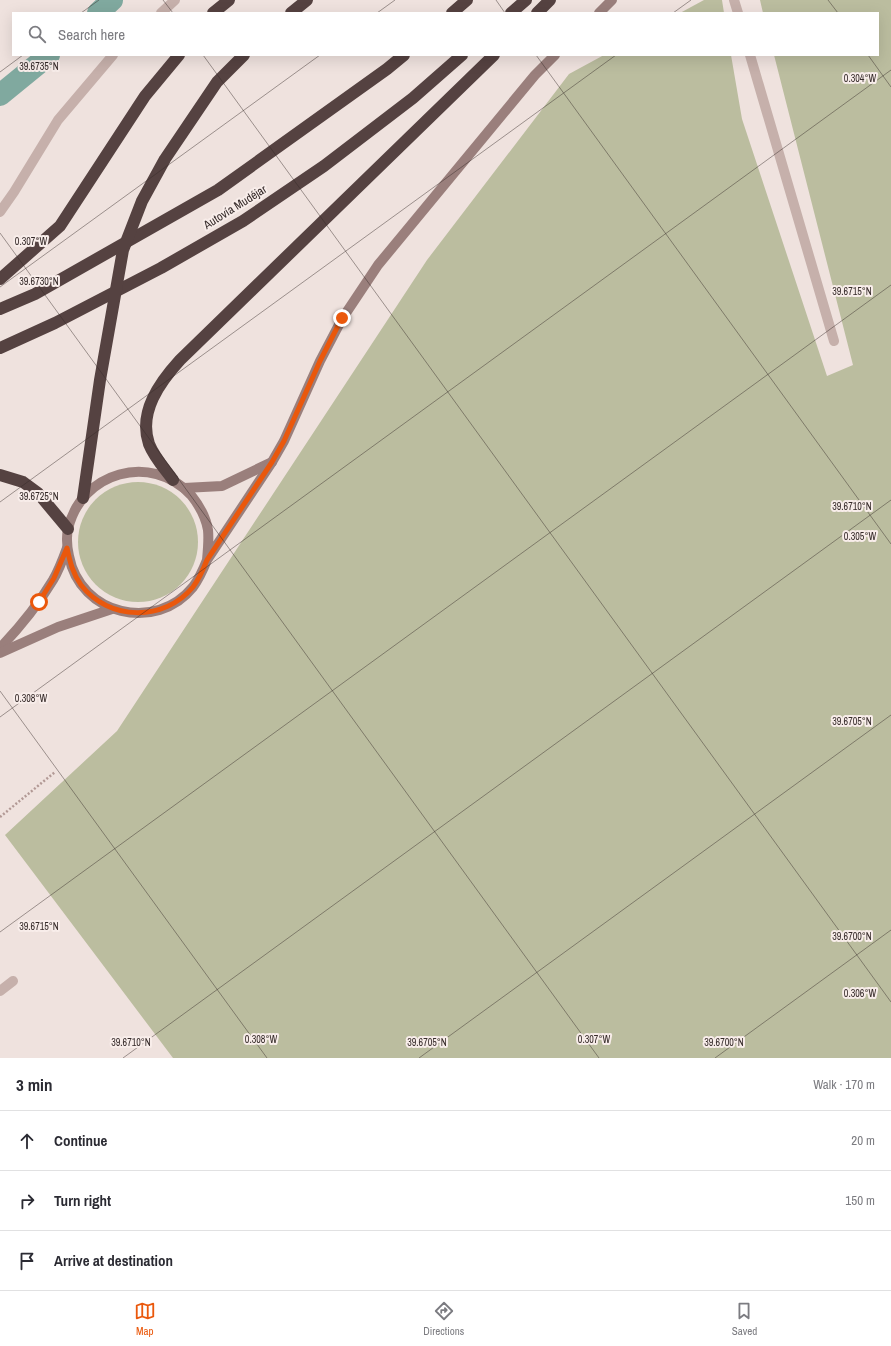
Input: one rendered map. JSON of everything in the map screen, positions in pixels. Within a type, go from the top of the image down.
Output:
[{"type":"highway","points":[[214,12],[229,0]]},
{"type":"highway","points":[[292,12],[307,0]]},
{"type":"highway","points":[[453,12],[467,0]]},
{"type":"highway","points":[[512,12],[526,0]]},
{"type":"highway","points":[[538,12],[550,0]]},
{"type":"highway","points":[[0,278],[60,226],[145,96],[178,56]]},
{"type":"highway","points":[[83,498],[100,380],[123,250],[142,201],[165,159],[217,82],[243,56]]},
{"type":"highway","name":"Autovía Mudéjar","points":[[0,309],[35,294],[218,190],[387,69],[403,56]]},
{"type":"highway","name":"Autovía Mudéjar","points":[[0,348],[55,323],[161,268],[243,221],[324,166],[413,98],[461,56]]},
{"type":"highway","points":[[173,480],[157,458],[150,444],[146,429],[152,402],[166,376],[493,56]]},
{"type":"highway","points":[[0,475],[23,482],[38,493],[68,529]]},
{"type":"main road","points":[[599,12],[612,0]]},
{"type":"main road","points":[[207,560],[209,544],[208,529],[203,514],[195,500],[184,488],[173,480],[160,475],[146,472],[132,472],[117,475],[104,480],[83,498],[74,513],[68,529],[67,548],[72,568],[81,585],[100,602],[112,608],[126,612],[141,613],[156,611],[170,606],[183,598],[193,587],[207,560],[272,462],[284,441],[320,361],[342,318],[365,283],[378,265],[535,75],[554,56]]},
{"type":"main road","points":[[184,488],[222,486],[272,462]]},
{"type":"main road","points":[[0,648],[39,602],[54,578],[67,548]]},
{"type":"main road","points":[[0,653],[58,627],[112,608]]},
{"type":"street","points":[[162,12],[175,0]]},
{"type":"street","points":[[734,0],[738,12]]},
{"type":"street","points":[[0,212],[58,120],[112,56]]},
{"type":"street","points":[[750,56],[834,342]]},
{"type":"street","points":[[0,991],[12,981]]},
{"type":"path","points":[[0,817],[55,772]]},
{"type":"green space","points":[[704,0],[722,0],[724,12],[682,12]]},
{"type":"green space","points":[[760,0],[891,0],[891,1058],[173,1058],[5,835],[117,731],[427,260],[569,74],[602,56],[731,56],[742,119],[827,376],[853,365],[774,56],[879,56],[879,12],[763,12]]},
{"type":"green space","points":[[138,482],[150,483],[161,487],[171,492],[180,500],[188,509],[193,519],[197,530],[197,554],[193,565],[188,575],[180,584],[171,592],[161,597],[150,601],[138,602],[126,601],[115,597],[105,592],[96,584],[88,575],[83,565],[79,554],[78,542],[79,530],[83,519],[88,509],[96,500],[105,492],[115,487],[126,483]]},
{"type":"waterway","points":[[99,12],[112,0]]},
{"type":"waterway","points":[[0,95],[48,56]]},
{"type":"route","points":[[39,602],[54,578],[67,548],[74,574],[81,585],[100,602],[112,608],[126,612],[141,613],[156,611],[170,606],[183,598],[193,587],[207,560],[272,462],[284,441],[320,361],[342,318]]}]
